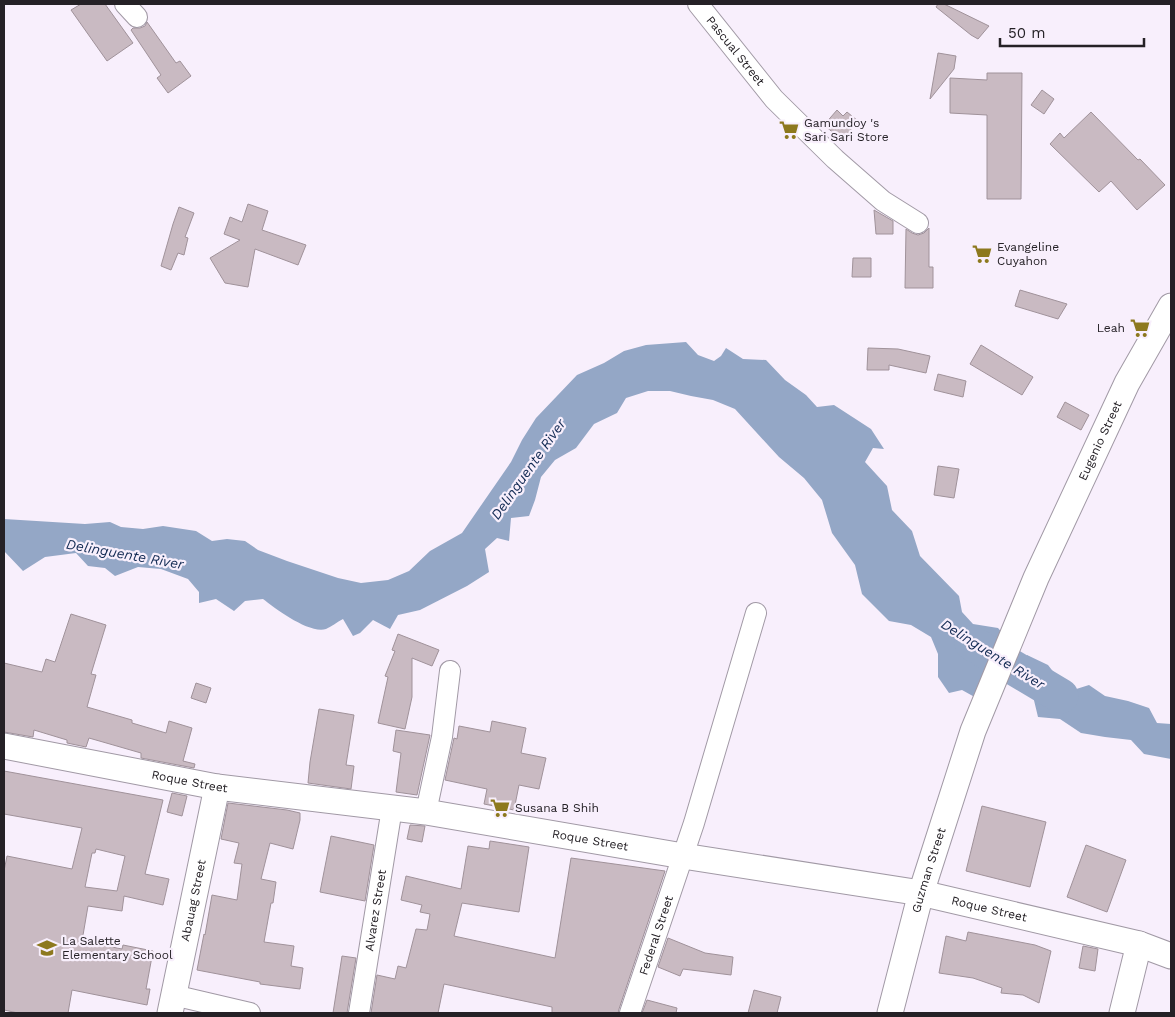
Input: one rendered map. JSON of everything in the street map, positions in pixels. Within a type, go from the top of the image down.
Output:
[{"type":"street","name":"Pascual Street","points":[[698,4],[774,99],[835,159],[883,201],[918,223]]},
{"type":"street","name":"Eugenio Street","points":[[973,731],[1036,578],[1127,383],[1171,306]]},
{"type":"street","name":"Federal Street","points":[[630,1013],[684,856],[756,613]]},
{"type":"street","points":[[426,812],[442,737],[450,671]]},
{"type":"street","name":"Guzman Street","points":[[890,1013],[921,893],[973,731]]},
{"type":"street","name":"Roque Street","points":[[4,746],[217,787],[426,812],[684,856],[921,893],[1139,944],[1171,956]]},
{"type":"street","name":"Abauag Street","points":[[171,1004],[217,787]]},
{"type":"street","name":"Alvarez Street","points":[[360,1013],[392,808]]},
{"type":"street","points":[[1122,1013],[1139,944]]},
{"type":"street","points":[[171,1004],[250,1013]]},
{"type":"water","points":[[686,342],[698,355],[714,361],[721,356],[726,348],[743,359],[766,360],[785,380],[806,395],[817,407],[834,405],[871,429],[884,449],[873,448],[865,462],[887,486],[892,510],[912,531],[920,556],[959,596],[962,612],[973,624],[998,628],[1014,646],[980,700],[962,690],[949,693],[938,677],[938,654],[931,637],[911,625],[889,621],[862,594],[855,565],[832,533],[822,500],[804,478],[779,457],[735,409],[713,400],[670,391],[648,391],[626,398],[617,413],[594,424],[576,448],[555,460],[541,477],[529,516],[511,518],[509,541],[497,538],[485,549],[489,572],[467,586],[420,610],[398,615],[390,629],[373,620],[360,633],[353,636],[343,619],[326,629],[319,630],[293,620],[263,599],[245,601],[234,611],[216,599],[199,603],[199,592],[188,579],[161,569],[138,567],[115,576],[105,568],[88,566],[76,553],[45,557],[23,571],[4,551],[4,519],[85,524],[110,522],[121,527],[143,529],[163,526],[196,531],[212,541],[227,539],[245,541],[258,550],[338,578],[361,583],[388,580],[409,571],[430,551],[462,533],[511,462],[536,418],[577,375],[604,363],[624,351],[646,345]]},
{"type":"water","points":[[1027,655],[1048,665],[1070,691],[1089,685],[1105,696],[1149,708],[1157,723],[1171,724],[1171,759],[1144,754],[1131,740],[1081,733],[1060,719],[1038,717],[1032,692],[1017,681]]},
{"type":"building","points":[[81,4],[105,4],[133,43],[107,61],[71,10]]},
{"type":"building","points":[[938,4],[944,4],[989,26],[978,39],[936,7]]},
{"type":"building","points":[[147,22],[176,63],[180,61],[191,76],[168,93],[157,78],[161,75],[131,30],[145,26]]},
{"type":"building","points":[[938,53],[956,56],[954,69],[930,99]]},
{"type":"building","points":[[987,73],[1022,73],[1021,199],[987,199],[987,115],[950,113],[950,78],[987,80]]},
{"type":"building","points":[[1042,90],[1054,99],[1044,114],[1031,105]]},
{"type":"building","points":[[837,110],[843,116],[847,112],[858,121],[842,140],[824,125]]},
{"type":"building","points":[[1091,112],[1165,185],[1137,210],[1111,181],[1099,192],[1050,144],[1060,133],[1064,138]]},
{"type":"building","points":[[248,204],[268,211],[262,230],[306,245],[298,265],[255,249],[248,287],[225,283],[210,258],[240,240],[224,234],[230,217],[242,222]]},
{"type":"building","points":[[179,207],[194,213],[185,237],[188,238],[184,255],[178,253],[171,270],[161,266]]},
{"type":"building","points":[[874,210],[893,221],[893,234],[876,234]]},
{"type":"building","points":[[929,228],[929,267],[933,267],[933,288],[905,288],[906,229],[918,235],[924,233]]},
{"type":"building","points":[[853,258],[871,258],[871,277],[852,277]]},
{"type":"building","points":[[1020,290],[1067,304],[1058,319],[1015,306]]},
{"type":"building","points":[[981,345],[1033,377],[1022,395],[970,364]]},
{"type":"building","points":[[868,348],[898,349],[930,356],[926,373],[889,365],[889,370],[867,370]]},
{"type":"building","points":[[938,374],[966,381],[963,397],[934,390]]},
{"type":"building","points":[[1065,402],[1089,415],[1081,430],[1057,417]]},
{"type":"building","points":[[938,466],[959,469],[954,498],[934,495]]},
{"type":"building","points":[[71,614],[106,625],[91,674],[96,675],[87,707],[132,720],[132,723],[166,733],[169,721],[192,728],[183,761],[195,764],[194,768],[141,758],[141,753],[89,738],[86,747],[67,743],[67,740],[34,730],[33,737],[4,732],[4,663],[42,672],[46,659],[55,662]]},
{"type":"building","points":[[398,634],[439,650],[432,666],[412,658],[412,697],[405,729],[378,723],[388,677],[385,676],[395,651],[392,650]]},
{"type":"building","points":[[196,683],[211,688],[206,703],[191,698]]},
{"type":"building","points":[[319,709],[354,715],[346,765],[354,766],[351,789],[308,783]]},
{"type":"building","points":[[492,721],[526,728],[521,753],[546,758],[539,789],[519,785],[514,810],[484,804],[487,789],[445,780],[454,738],[457,739],[459,726],[490,732]]},
{"type":"building","points":[[396,730],[430,735],[417,795],[396,792],[401,753],[393,751]]},
{"type":"building","points":[[4,771],[163,800],[145,874],[169,879],[163,905],[124,896],[122,911],[88,906],[82,941],[122,949],[123,945],[153,951],[146,989],[150,989],[147,1005],[72,990],[68,1013],[18,1013],[4,1010],[4,871],[7,856],[72,869],[82,828],[4,814]],"holes":[[[96,849],[125,856],[117,891],[85,887],[92,853],[95,853]]]},
{"type":"building","points":[[172,793],[187,796],[182,816],[167,812]]},
{"type":"building","points":[[228,803],[300,813],[293,849],[270,843],[261,879],[276,882],[264,942],[294,946],[291,966],[303,968],[300,989],[260,984],[260,982],[197,970],[212,895],[237,900],[242,864],[234,863],[239,843],[221,839]]},
{"type":"building","points":[[982,806],[1046,822],[1030,887],[966,871]]},
{"type":"building","points":[[410,825],[425,826],[422,842],[407,839]]},
{"type":"building","points":[[331,836],[374,845],[365,901],[320,892]]},
{"type":"building","points":[[490,841],[529,847],[519,912],[462,903],[454,936],[555,958],[571,858],[665,871],[618,1013],[552,1013],[552,1007],[444,984],[438,1013],[371,1013],[377,975],[395,979],[398,966],[406,968],[416,929],[427,930],[430,914],[420,912],[422,905],[401,900],[406,876],[461,889],[468,846],[489,849]]},
{"type":"building","points":[[1086,845],[1126,860],[1107,912],[1067,897]]},
{"type":"building","points":[[968,932],[1035,945],[1051,951],[1039,1003],[1023,995],[1001,993],[1002,988],[973,978],[939,973],[946,936],[966,941]]},
{"type":"building","points":[[668,938],[705,953],[733,957],[731,975],[683,969],[680,976],[658,967]]},
{"type":"building","points":[[1083,946],[1098,949],[1095,971],[1079,968]]},
{"type":"building","points":[[342,956],[356,958],[347,1013],[333,1013]]},
{"type":"building","points":[[754,990],[781,997],[777,1013],[748,1013]]},
{"type":"building","points":[[647,1000],[677,1008],[676,1013],[642,1013]]},
{"type":"waterway","name":"Delinguente River","points":[[972,643],[1061,696]]},
{"type":"place","name":"Gamundoy 's Sari Sari Store","points":[[789,130]]},
{"type":"place","name":"Evangeline Cuyahon","points":[[982,254]]},
{"type":"place","name":"Leah","points":[[1140,328]]},
{"type":"place","name":"Susana B Shih","points":[[500,808]]},
{"type":"place","name":"La Salette Elementary School","points":[[47,948]]}]
